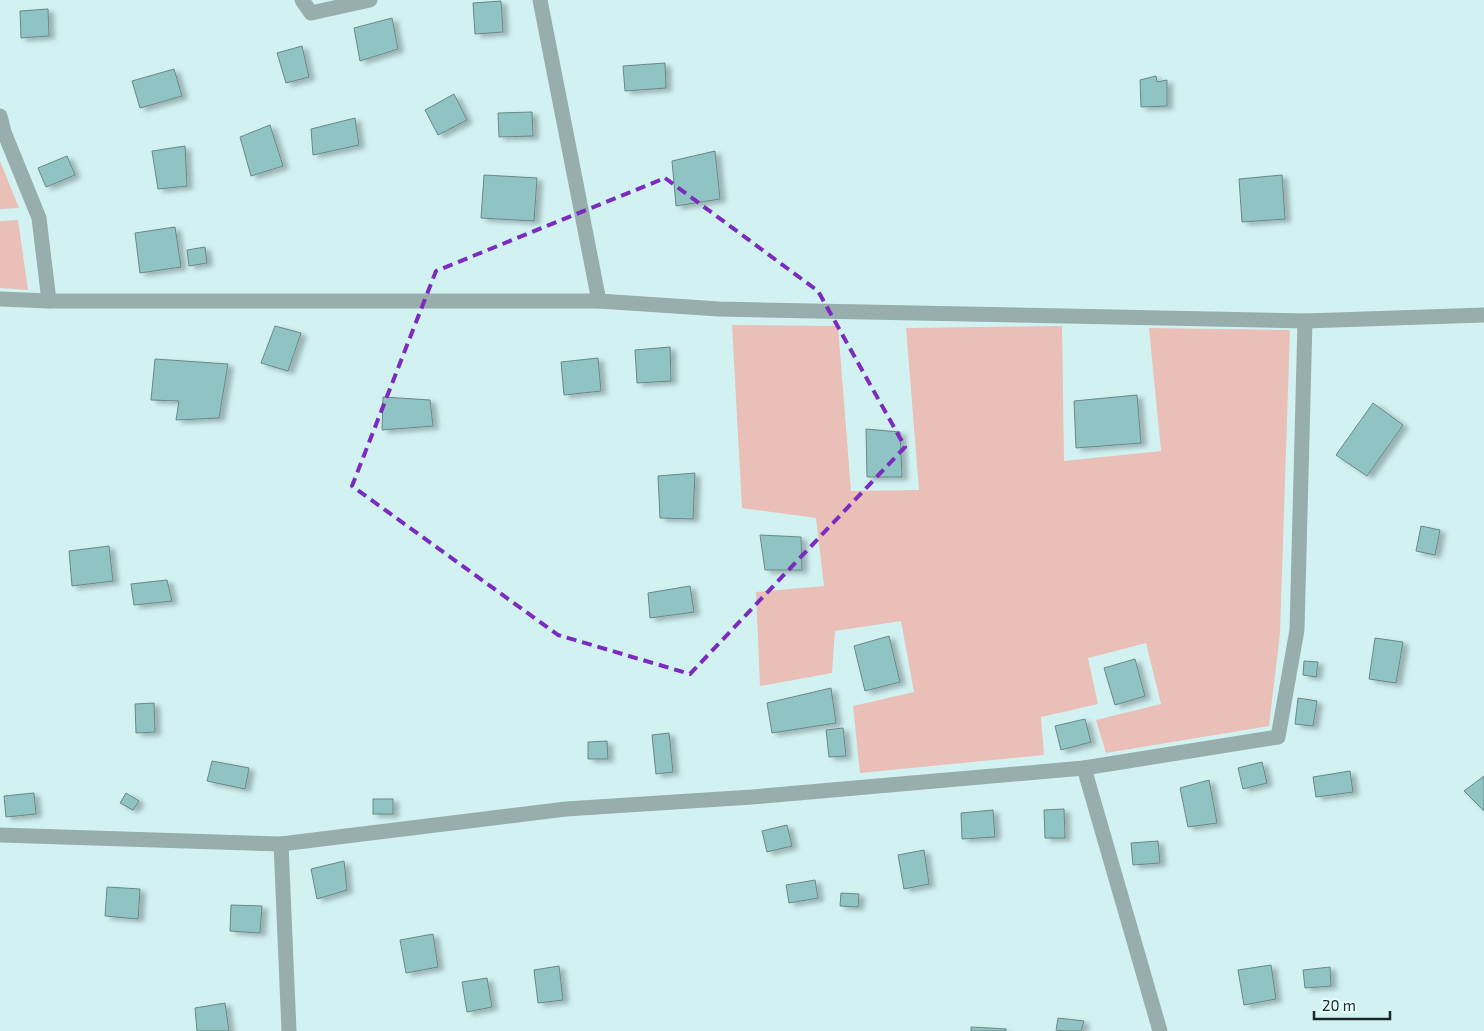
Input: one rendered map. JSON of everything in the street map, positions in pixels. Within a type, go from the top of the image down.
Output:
[{"type":"street","points":[[302,0],[311,13],[370,0]]},
{"type":"street","points":[[540,0],[599,301]]},
{"type":"street","points":[[0,116],[4,132],[39,218],[49,302]]},
{"type":"street","points":[[0,299],[49,302],[599,301],[719,309],[1305,321],[1484,314]]},
{"type":"street","points":[[0,835],[281,844],[566,809],[752,797],[1084,768],[1278,737],[1297,630],[1305,321]]},
{"type":"street","points":[[1084,768],[1160,1031]]},
{"type":"street","points":[[281,844],[289,1031]]},
{"type":"highlighted area","points":[[665,178],[818,291],[905,447],[690,674],[558,635],[352,486],[436,271]]},
{"type":"shaded area","points":[[0,161],[19,208],[0,209]]},
{"type":"shaded area","points":[[18,220],[28,290],[0,288],[0,221]]},
{"type":"shaded area","points":[[732,325],[838,326],[851,491],[919,490],[906,328],[1062,326],[1064,461],[1161,451],[1149,328],[1290,330],[1280,633],[1269,726],[1106,753],[1096,720],[1161,704],[1146,643],[1088,658],[1098,704],[1041,717],[1044,755],[860,773],[853,706],[914,692],[901,621],[835,631],[832,673],[760,686],[756,592],[824,586],[816,518],[742,508]]},
{"type":"building","points":[[501,1],[503,32],[475,34],[473,3]]},
{"type":"building","points":[[48,9],[49,36],[21,38],[20,11]]},
{"type":"building","points":[[392,18],[398,49],[360,61],[354,28]]},
{"type":"building","points":[[302,46],[309,77],[286,83],[277,53]]},
{"type":"building","points":[[665,63],[666,88],[625,91],[623,66]]},
{"type":"building","points":[[174,69],[182,96],[140,108],[132,81]]},
{"type":"building","points":[[1156,76],[1157,82],[1167,80],[1167,106],[1141,107],[1140,80]]},
{"type":"building","points":[[454,94],[467,120],[438,135],[425,110]]},
{"type":"building","points":[[532,112],[533,136],[499,137],[498,113]]},
{"type":"building","points":[[355,118],[359,145],[313,155],[311,129]]},
{"type":"building","points":[[270,125],[283,166],[251,176],[240,137]]},
{"type":"building","points":[[185,146],[187,186],[158,189],[152,151]]},
{"type":"building","points":[[715,151],[720,199],[676,206],[672,161]]},
{"type":"building","points":[[67,156],[75,175],[46,187],[38,168]]},
{"type":"building","points":[[484,175],[537,178],[534,221],[481,218]]},
{"type":"building","points":[[1282,175],[1285,219],[1242,222],[1239,179]]},
{"type":"building","points":[[175,227],[181,267],[140,273],[135,233]]},
{"type":"building","points":[[205,247],[207,263],[189,266],[187,250]]},
{"type":"building","points":[[275,326],[301,333],[288,371],[261,363]]},
{"type":"building","points":[[670,347],[671,381],[637,383],[635,350]]},
{"type":"building","points":[[598,358],[601,391],[564,395],[561,362]]},
{"type":"building","points":[[155,359],[228,364],[219,418],[176,420],[179,401],[151,400]]},
{"type":"building","points":[[1137,395],[1141,443],[1076,448],[1074,401]]},
{"type":"building","points":[[383,397],[430,400],[433,426],[382,430]]},
{"type":"building","points":[[1373,403],[1403,425],[1367,476],[1336,455]]},
{"type":"building","points":[[866,429],[900,432],[902,477],[867,477]]},
{"type":"building","points":[[695,473],[693,519],[660,518],[658,476]]},
{"type":"building","points":[[1421,526],[1440,530],[1435,555],[1416,551]]},
{"type":"building","points":[[760,535],[801,537],[802,570],[765,570]]},
{"type":"building","points":[[109,546],[113,581],[72,586],[69,551]]},
{"type":"building","points":[[167,580],[172,601],[134,605],[131,584]]},
{"type":"building","points":[[690,586],[694,612],[650,618],[648,593]]},
{"type":"building","points":[[889,636],[900,682],[865,691],[854,646]]},
{"type":"building","points":[[1375,638],[1403,642],[1396,683],[1369,679]]},
{"type":"building","points":[[1135,659],[1145,696],[1115,705],[1104,668]]},
{"type":"building","points":[[1304,661],[1318,662],[1316,677],[1303,675]]},
{"type":"building","points":[[831,688],[836,723],[772,733],[767,703]]},
{"type":"building","points":[[1298,698],[1317,701],[1313,726],[1295,724]]},
{"type":"building","points":[[154,703],[155,732],[136,733],[135,704]]},
{"type":"building","points":[[1085,719],[1091,742],[1061,750],[1055,726]]},
{"type":"building","points":[[843,728],[846,756],[829,757],[826,730]]},
{"type":"building","points":[[669,733],[673,772],[656,774],[652,735]]},
{"type":"building","points":[[607,741],[608,759],[588,759],[588,742]]},
{"type":"building","points":[[212,761],[249,768],[245,789],[207,781]]},
{"type":"building","points":[[1262,762],[1267,783],[1243,789],[1238,768]]},
{"type":"building","points":[[1350,771],[1353,792],[1316,797],[1313,777]]},
{"type":"building","points":[[1484,776],[1484,811],[1464,791]]},
{"type":"building","points":[[1209,780],[1217,823],[1188,827],[1180,788]]},
{"type":"building","points":[[34,793],[36,814],[6,817],[4,796]]},
{"type":"building","points":[[126,793],[139,801],[133,810],[120,803]]},
{"type":"building","points":[[373,799],[393,799],[393,814],[373,814]]},
{"type":"building","points":[[1064,809],[1065,838],[1045,838],[1044,810]]},
{"type":"building","points":[[993,810],[995,837],[962,839],[961,813]]},
{"type":"building","points":[[787,825],[792,846],[767,852],[762,831]]},
{"type":"building","points":[[1158,841],[1160,863],[1133,865],[1131,843]]},
{"type":"building","points":[[924,850],[929,884],[904,889],[898,855]]},
{"type":"building","points":[[344,861],[347,890],[317,899],[311,869]]},
{"type":"building","points":[[815,880],[818,898],[789,903],[786,885]]},
{"type":"building","points":[[107,887],[140,889],[138,919],[105,916]]},
{"type":"building","points":[[841,893],[859,894],[858,907],[840,906]]},
{"type":"building","points":[[231,905],[262,906],[260,933],[230,931]]},
{"type":"building","points":[[433,934],[438,967],[406,973],[400,940]]},
{"type":"building","points":[[1271,965],[1276,999],[1244,1005],[1238,970]]},
{"type":"building","points":[[559,966],[563,1000],[538,1003],[534,970]]},
{"type":"building","points":[[1330,967],[1331,986],[1305,988],[1303,970]]},
{"type":"building","points":[[487,978],[492,1007],[467,1012],[462,982]]},
{"type":"building","points":[[225,1003],[229,1031],[197,1031],[195,1008]]},
{"type":"building","points":[[1058,1018],[1084,1021],[1081,1031],[1056,1030]]},
{"type":"building","points":[[971,1027],[1006,1029],[1006,1031],[971,1031]]}]
